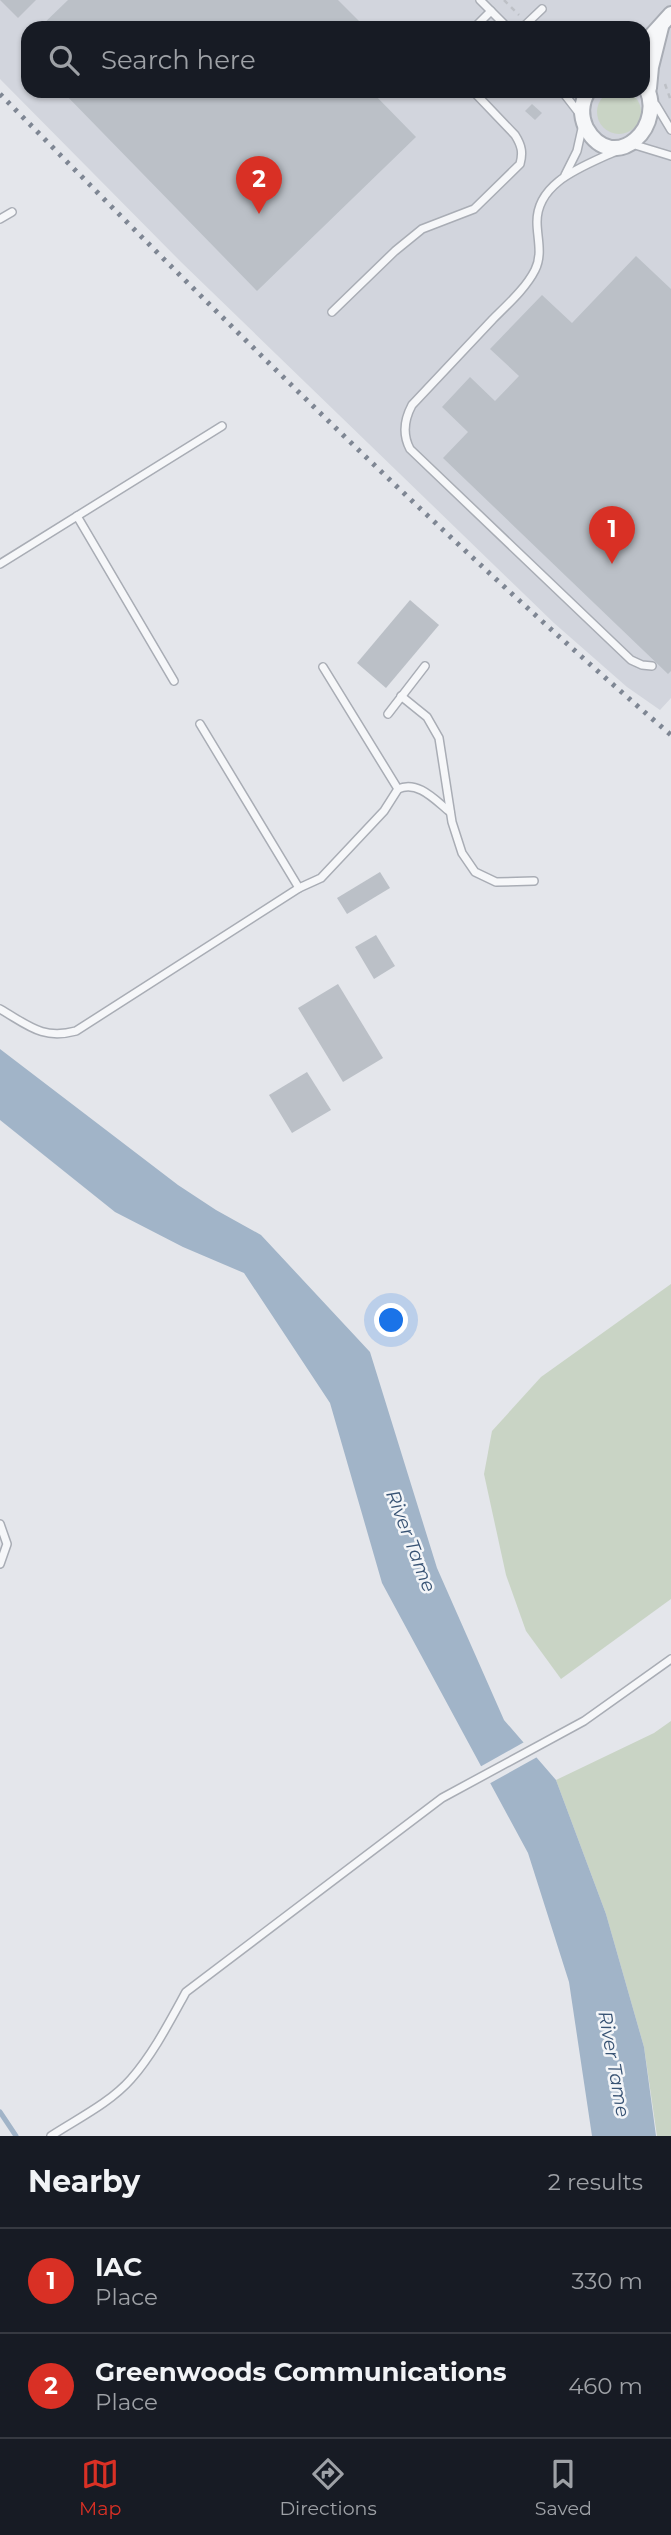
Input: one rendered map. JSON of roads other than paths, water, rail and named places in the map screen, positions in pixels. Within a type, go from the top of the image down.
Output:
[{"type":"street","points":[[650,38],[671,14]]},
{"type":"street","points":[[650,71],[661,27]]},
{"type":"street","points":[[584,98],[583,120],[590,134],[611,147],[629,146],[650,132],[657,112],[650,93]]},
{"type":"lane","points":[[480,0],[501,21]]},
{"type":"lane","points":[[529,21],[542,9]]},
{"type":"lane","points":[[481,21],[491,11]]},
{"type":"lane","points":[[332,312],[395,251],[422,229],[474,209],[520,164],[523,155],[521,144],[480,98]]},
{"type":"lane","points":[[565,176],[576,151],[583,120],[567,98]]},
{"type":"lane","points":[[656,105],[671,130]]},
{"type":"lane","points":[[652,666],[642,666],[631,660],[410,449],[405,439],[405,418],[412,405],[520,291],[536,268],[540,247],[537,223],[539,205],[546,194],[565,176],[629,146],[671,156]]},
{"type":"lane","points":[[0,219],[12,212]]},
{"type":"lane","points":[[0,564],[222,426]]},
{"type":"lane","points":[[77,516],[174,681]]},
{"type":"lane","points":[[388,714],[425,666]]},
{"type":"lane","points":[[324,667],[398,789]]},
{"type":"lane","points":[[401,696],[428,717],[439,738],[451,812],[462,853],[475,872],[496,882],[534,881]]},
{"type":"lane","points":[[200,724],[299,888]]},
{"type":"lane","points":[[0,1009],[45,1034],[60,1035],[76,1031],[299,888],[321,877],[384,811],[398,789],[405,786],[418,787],[451,812]]},
{"type":"lane","points":[[0,1524],[7,1544],[0,1564]]},
{"type":"lane","points":[[51,2136],[103,2102],[130,2080],[186,1992],[442,1798],[583,1721],[671,1658]]},
{"type":"water","name":"River Tame","points":[[0,1049],[178,1185],[261,1235],[370,1352],[437,1568],[504,1720],[556,1780],[606,1914],[644,2047],[656,2136],[592,2136],[569,1982],[528,1853],[382,1583],[330,1403],[244,1273],[183,1247],[115,1212],[0,1120]]},
{"type":"waterway","points":[[0,2112],[16,2136]]},
{"type":"railway","points":[[0,94],[163,259],[329,421],[498,581],[671,735]]},
{"type":"place","name":"Greenwoods Communications","points":[[259,214]]},
{"type":"place","name":"IAC","points":[[612,564]]}]
